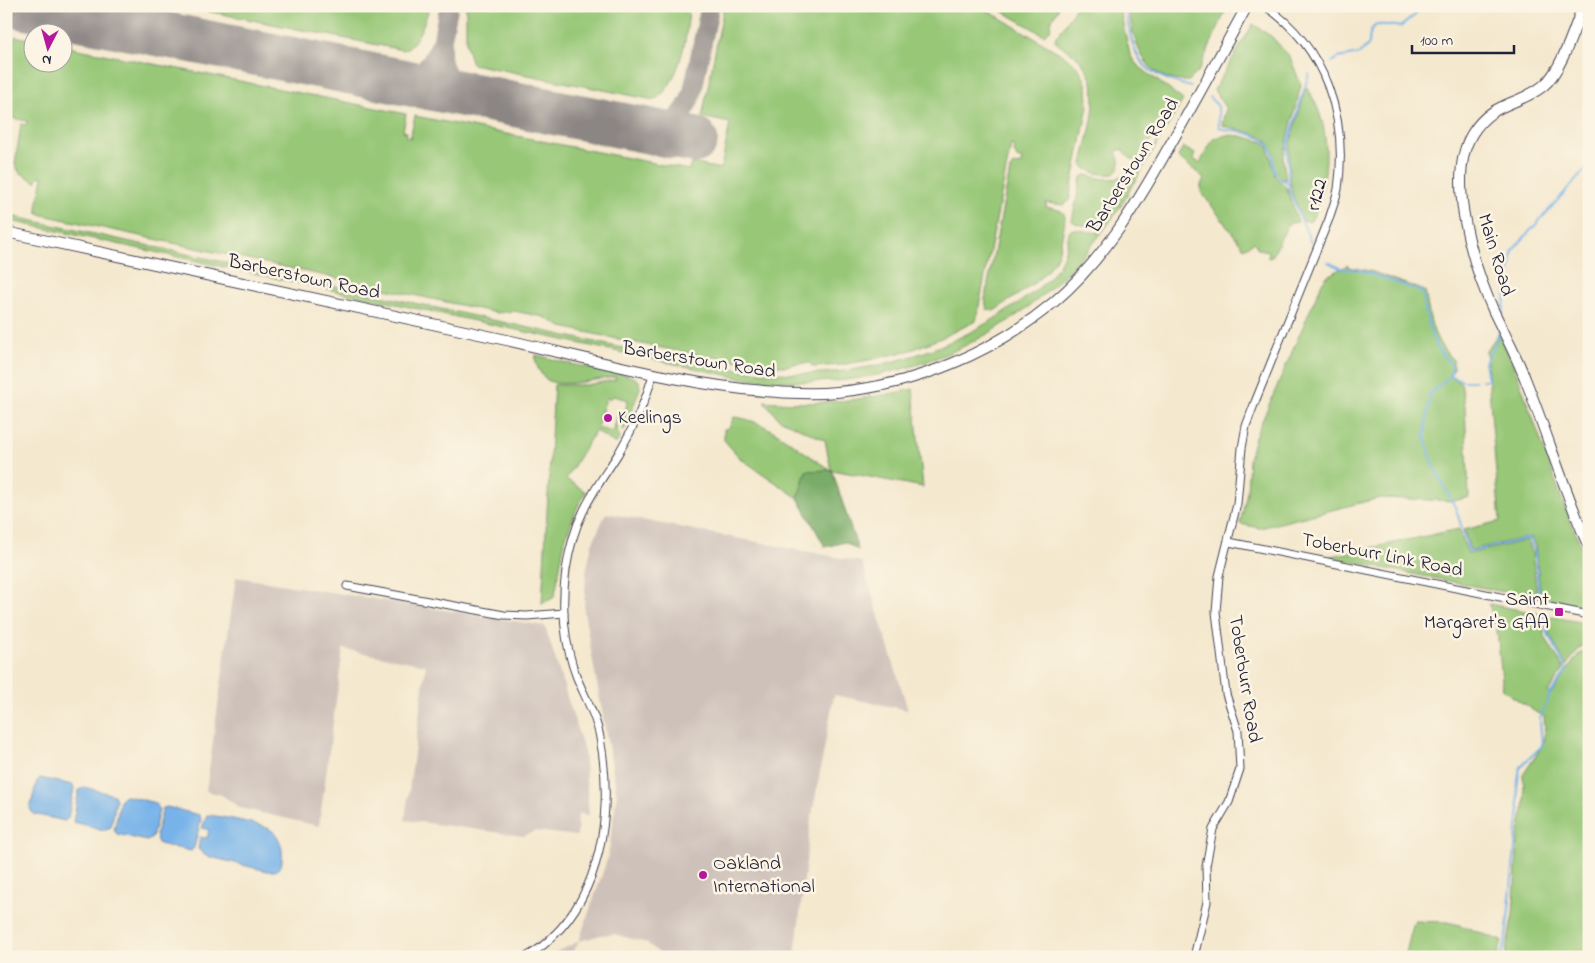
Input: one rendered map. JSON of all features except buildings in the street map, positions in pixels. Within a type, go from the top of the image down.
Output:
[{"type":"main road","name":"Barberstown Road","points":[[6,232],[471,332],[653,375],[711,385],[775,392],[836,392],[872,387],[932,372],[1003,338],[1053,302],[1081,276],[1116,233],[1138,200],[1196,100],[1247,6]]},
{"type":"main road","name":"Main Road","points":[[1584,6],[1559,66],[1552,77],[1544,86],[1534,92],[1500,106],[1484,119],[1472,134],[1464,155],[1461,182],[1464,214],[1484,288],[1526,380],[1589,547]]},
{"type":"street","name":"r122","points":[[1255,402],[1329,219],[1338,191],[1341,161],[1340,132],[1333,98],[1322,71],[1309,49],[1284,21],[1265,6]]},
{"type":"street","points":[[526,957],[535,952],[568,920],[589,882],[596,859],[605,809],[606,780],[600,736],[576,676],[568,644],[564,613],[566,572],[577,526],[641,411],[653,375]]},
{"type":"street","name":"Toberburr Road","points":[[1194,957],[1208,902],[1206,866],[1213,829],[1229,802],[1240,769],[1238,731],[1226,694],[1216,612],[1219,576],[1237,504],[1246,426],[1255,402]]},
{"type":"street","name":"Toberburr Link Road","points":[[1229,542],[1589,615]]},
{"type":"street","points":[[347,586],[504,615],[527,616],[564,613]]},
{"type":"shaded area","points":[[606,513],[862,562],[908,710],[834,695],[810,826],[795,957],[664,957],[647,943],[614,934],[601,935],[579,941],[608,857],[617,794],[584,612],[586,573],[592,544]]},
{"type":"shaded area","points":[[236,577],[545,626],[584,751],[589,816],[578,813],[577,836],[535,831],[524,836],[405,820],[426,665],[343,649],[319,826],[240,808],[222,795],[206,791]]},
{"type":"shaded area","points":[[579,941],[571,957],[546,957]]},
{"type":"green space","points":[[181,6],[430,6],[417,38],[403,50]]},
{"type":"green space","points":[[466,6],[689,6],[687,30],[681,58],[670,83],[663,93],[654,100],[472,64],[466,45]]},
{"type":"green space","points":[[724,6],[980,6],[1068,58],[1078,67],[1087,86],[1088,106],[1069,201],[1064,205],[1046,203],[1046,207],[1061,211],[1065,216],[1056,258],[1045,273],[1021,293],[994,311],[987,310],[985,299],[1010,170],[1013,165],[1021,164],[1022,160],[1017,158],[1014,152],[1015,146],[1011,145],[976,321],[911,350],[841,365],[814,367],[809,363],[782,366],[699,355],[645,345],[562,327],[544,317],[514,311],[497,313],[43,215],[38,213],[37,207],[43,177],[39,176],[36,182],[19,172],[15,164],[21,124],[26,125],[27,121],[6,117],[6,71],[8,71],[15,36],[22,38],[22,72],[72,72],[72,48],[406,114],[403,131],[407,132],[406,137],[410,138],[415,116],[689,170],[691,163],[721,169],[730,123],[702,117]]},
{"type":"green space","points":[[993,6],[1060,6],[1051,21],[1050,30],[1044,35]]},
{"type":"green space","points":[[1076,6],[1119,6],[1130,55],[1137,65],[1183,100],[1157,143],[1174,111],[1170,109],[1141,158],[1132,159],[1122,149],[1116,152],[1120,164],[1114,174],[1092,172],[1082,164],[1094,109],[1092,82],[1087,69],[1078,58],[1056,42],[1055,38]]},
{"type":"green space","points":[[1128,6],[1226,6],[1226,10],[1198,72],[1189,81],[1174,80],[1161,75],[1151,68],[1138,47],[1133,34]]},
{"type":"green space","points":[[1253,24],[1272,37],[1290,57],[1301,85],[1283,158],[1286,180],[1280,178],[1274,168],[1272,150],[1266,140],[1252,133],[1224,126],[1222,123],[1226,109],[1214,90]]},
{"type":"green space","points":[[1306,87],[1319,111],[1323,124],[1326,152],[1324,180],[1316,212],[1310,222],[1302,220],[1292,193],[1289,174],[1289,147]]},
{"type":"green space","points":[[1227,135],[1241,136],[1263,142],[1268,146],[1275,176],[1287,188],[1298,222],[1288,224],[1272,257],[1268,258],[1269,251],[1258,249],[1254,242],[1244,248],[1201,192],[1204,178],[1178,157],[1183,147],[1195,154],[1193,159],[1200,163],[1213,139]]},
{"type":"green space","points":[[1157,144],[1116,212],[1087,251],[1058,281],[1027,308],[993,331],[956,350],[918,365],[877,375],[823,382],[740,378],[6,220],[6,215],[664,357],[735,369],[807,374],[867,367],[925,352],[952,341],[1005,312],[1035,291],[1055,272],[1072,229],[1098,233],[1099,228],[1077,224],[1072,221],[1081,178],[1085,175],[1111,179],[1134,171]]},
{"type":"green space","points":[[1348,265],[1348,267],[1370,271],[1425,291],[1436,337],[1453,360],[1453,371],[1449,375],[1461,383],[1465,406],[1469,497],[1454,501],[1380,498],[1260,528],[1240,524],[1247,492],[1249,459],[1255,437],[1322,283],[1327,276]]},
{"type":"green space","points":[[1499,333],[1517,374],[1565,508],[1589,565],[1589,608],[1556,601],[1541,601],[1535,545],[1531,537],[1470,550],[1464,530],[1500,521],[1486,351]]},
{"type":"green space","points":[[536,355],[575,365],[617,372],[635,378],[639,381],[640,388],[624,431],[621,427],[628,400],[613,396],[610,399],[606,398],[597,428],[613,432],[619,410],[621,412],[616,428],[620,437],[616,444],[595,431],[566,479],[586,492],[577,508],[565,539],[555,594],[553,598],[542,604],[554,385],[586,385],[615,380],[616,377],[572,383],[555,383],[545,378],[541,373],[536,362]]},
{"type":"green space","points":[[913,389],[923,487],[832,470],[806,471],[798,498],[740,458],[724,440],[724,429],[729,428],[734,417],[748,420],[760,424],[785,438],[831,470],[825,440],[779,419],[764,401],[802,403],[839,401]]},
{"type":"green space","points":[[832,470],[858,550],[845,542],[825,547],[798,498],[806,471]]},
{"type":"green space","points":[[1459,529],[1468,554],[1528,540],[1532,552],[1538,601],[1509,593],[1328,557]]},
{"type":"green space","points":[[1489,604],[1540,614],[1545,637],[1564,669],[1548,692],[1551,694],[1578,655],[1589,649],[1589,957],[1505,957],[1513,914],[1518,839],[1525,802],[1523,775],[1542,746],[1545,732],[1544,716],[1503,690],[1497,630]]},
{"type":"green space","points":[[1544,615],[1589,624],[1589,646],[1585,645],[1579,649],[1566,666],[1548,632]]},
{"type":"green space","points":[[1414,921],[1447,922],[1502,941],[1497,957],[1405,957]]},
{"type":"water","points":[[40,778],[73,785],[68,818],[65,821],[33,814],[30,808],[37,781]]},
{"type":"water","points":[[84,787],[114,795],[116,800],[111,827],[104,830],[73,822],[79,790]]},
{"type":"water","points":[[127,796],[155,803],[159,810],[152,838],[147,841],[117,834],[114,831],[120,801],[122,797]]},
{"type":"water","points":[[167,807],[199,815],[201,819],[194,848],[191,851],[159,844],[157,841],[156,834],[163,808]]},
{"type":"water","points":[[207,815],[250,823],[271,830],[280,841],[281,866],[275,871],[267,871],[206,856],[198,849],[200,837],[207,838],[209,830],[202,828]]},
{"type":"waterway","points":[[1125,6],[1132,39],[1141,61],[1159,76],[1191,87]]},
{"type":"waterway","points":[[1332,62],[1338,58],[1359,54],[1369,44],[1371,30],[1374,27],[1382,24],[1400,27],[1415,15],[1421,6]]},
{"type":"waterway","points":[[1309,74],[1287,147],[1289,189],[1311,243]]},
{"type":"waterway","points":[[1209,97],[1218,106],[1219,127],[1250,134],[1268,144],[1273,154],[1277,175],[1289,184]]},
{"type":"waterway","points":[[1502,319],[1513,250],[1584,171],[1589,169]]},
{"type":"waterway","points":[[1328,262],[1342,269],[1360,270],[1422,292],[1428,324],[1434,340],[1437,347],[1452,366],[1450,376],[1430,394],[1425,435],[1435,469],[1456,509],[1469,552],[1530,538],[1535,553],[1539,593]]},
{"type":"waterway","points":[[1482,380],[1488,380],[1485,362],[1495,344],[1499,331]]},
{"type":"waterway","points":[[1451,376],[1463,381],[1475,381]]},
{"type":"waterway","points":[[1501,957],[1507,928],[1519,808],[1517,787],[1520,767],[1542,746],[1540,719],[1550,694],[1567,670],[1547,632],[1544,616]]},
{"type":"taxiway","points":[[449,6],[442,49],[445,71],[463,89],[478,97]]},
{"type":"taxiway","points":[[637,129],[647,129],[671,122],[688,104],[692,94],[710,6]]},
{"type":"taxiway","points":[[381,78],[411,75],[425,68],[436,54],[441,43]]},
{"type":"runway","points":[[20,6],[695,140]]},
{"type":"place","name":"Keelings","points":[[608,418]]},
{"type":"place","name":"Saint Margaret's GAA","points":[[1559,612]]},
{"type":"place","name":"Oakland International","points":[[703,875]]}]
